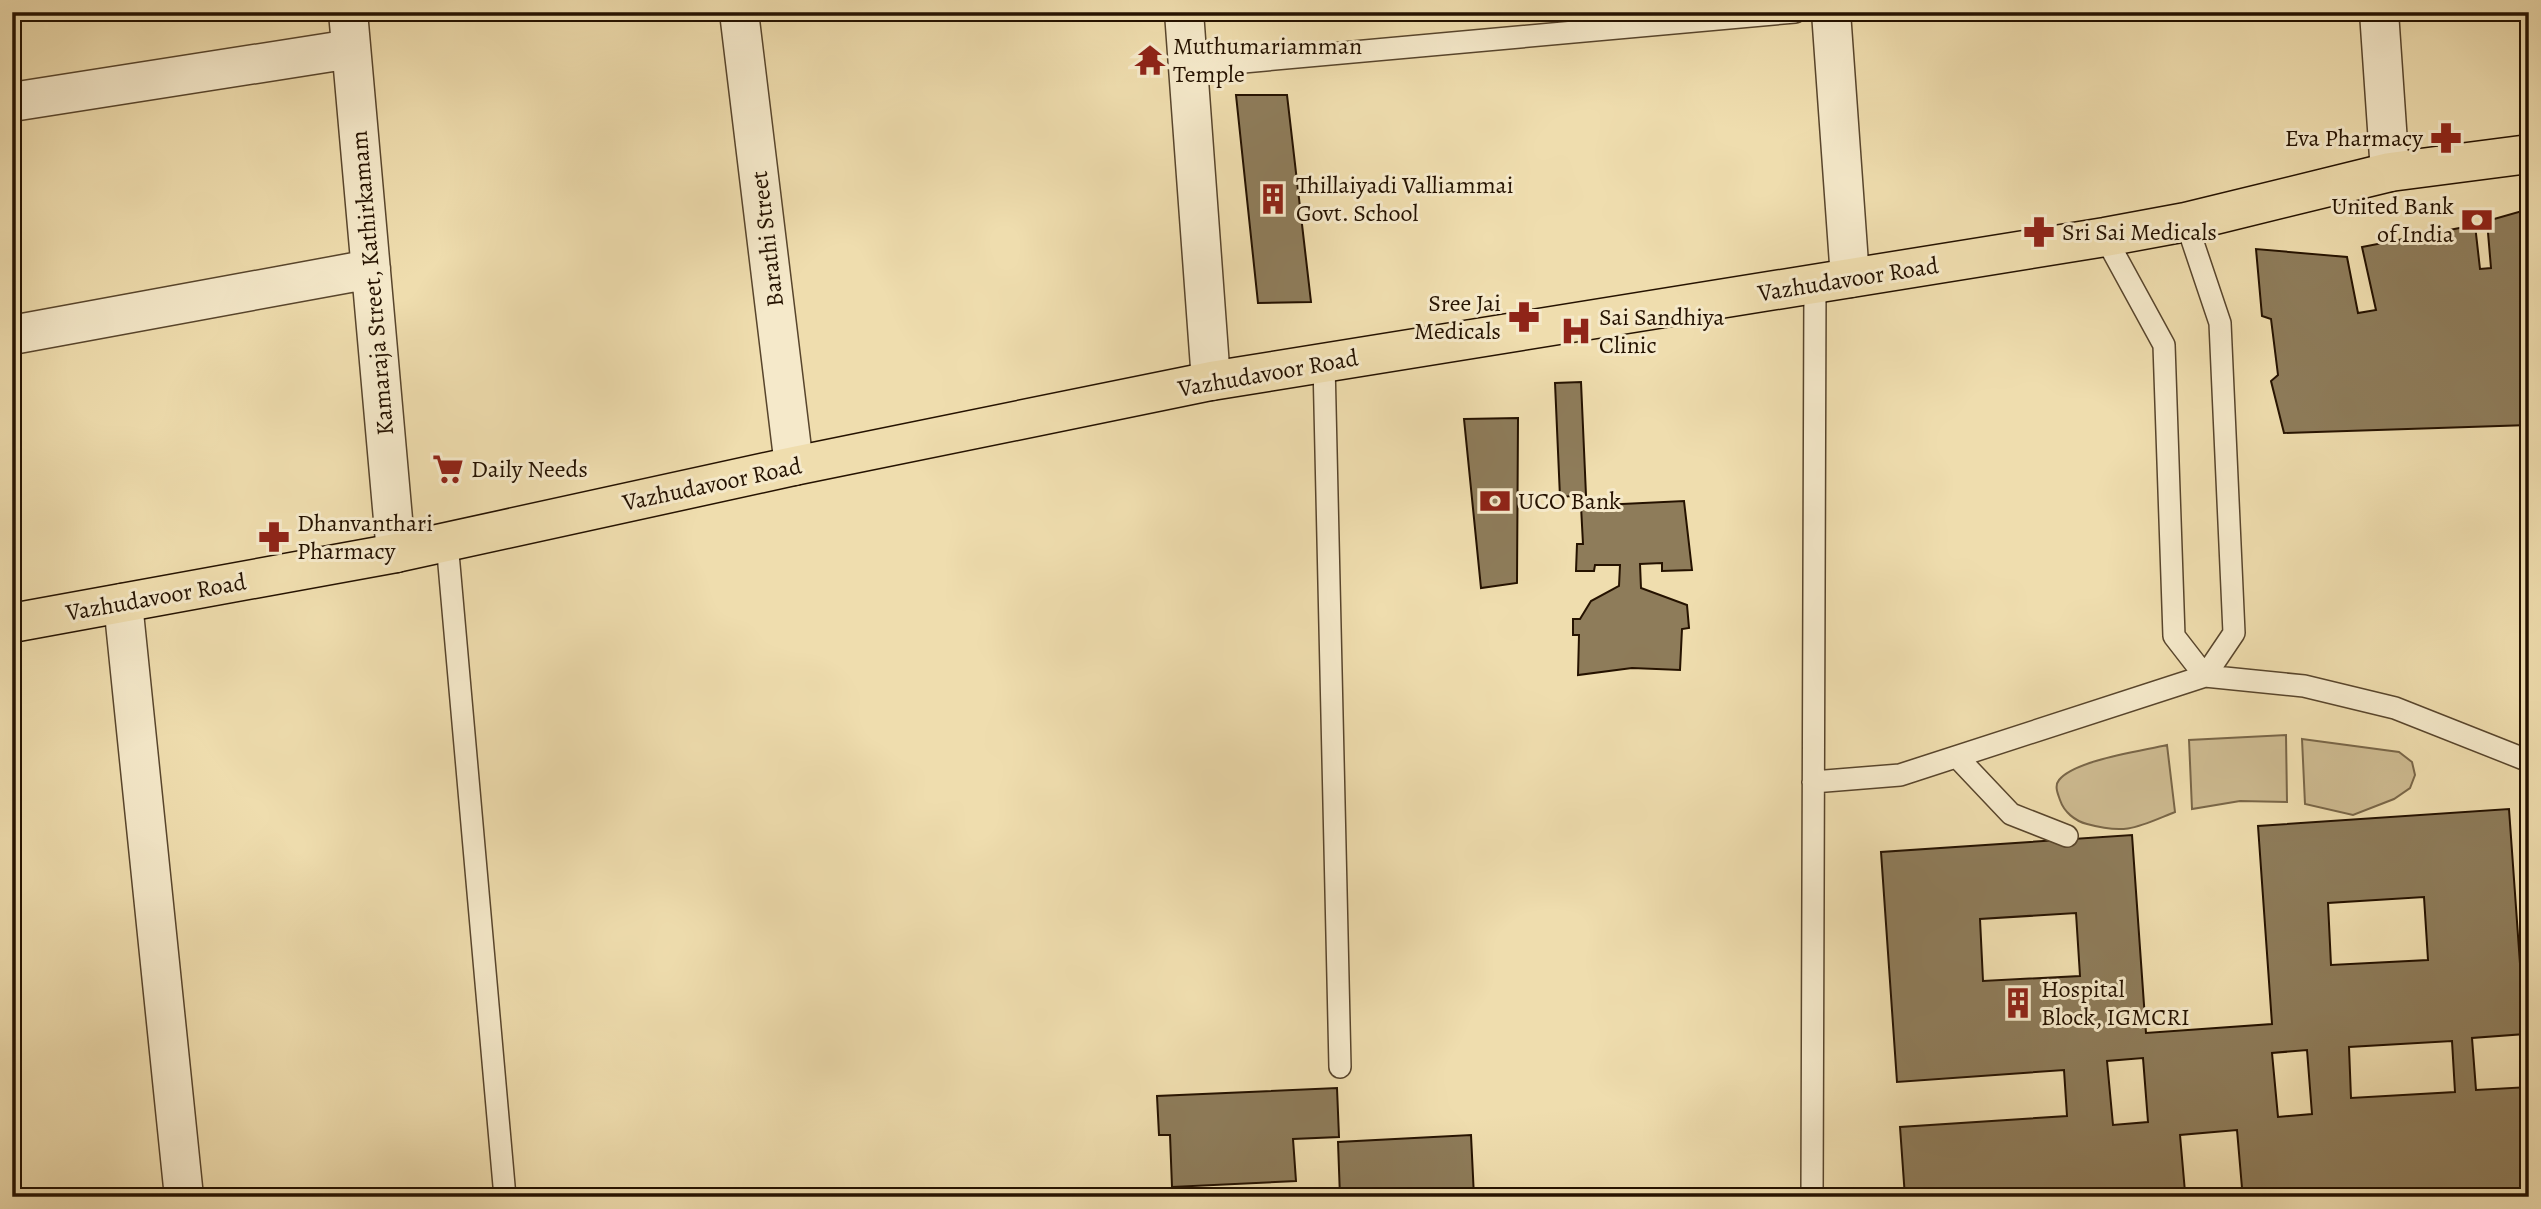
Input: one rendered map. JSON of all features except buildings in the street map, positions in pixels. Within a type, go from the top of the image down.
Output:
[{"type":"main road","name":"Vazhudavoor Road","points":[[12,623],[396,553],[794,466],[1211,381],[2105,237],[2186,222],[2390,172],[2529,154]]},
{"type":"street","name":"Barathi Street","points":[[739,12],[794,466]]},
{"type":"street","points":[[1184,12],[1211,381]]},
{"type":"street","points":[[1831,12],[1833,281]]},
{"type":"street","points":[[2379,12],[2390,172]]},
{"type":"street","points":[[12,103],[350,31]]},
{"type":"street","name":"Kamaraja Street, Kathirkamam","points":[[350,31],[396,553]]},
{"type":"street","points":[[12,335],[371,270]]},
{"type":"street","points":[[123,603],[184,1197]]},
{"type":"lane","points":[[1188,67],[1795,12]]},
{"type":"lane","points":[[2186,222],[2220,323],[2234,633],[2205,676]]},
{"type":"lane","points":[[2105,237],[2164,345],[2174,636],[2205,676]]},
{"type":"lane","points":[[1812,1197],[1813,782],[1833,281]]},
{"type":"lane","points":[[1324,363],[1340,1067]]},
{"type":"lane","points":[[447,542],[505,1197]]},
{"type":"lane","points":[[1813,782],[1900,775],[2205,676],[2304,686],[2395,708],[2529,761]]},
{"type":"lane","points":[[1958,758],[2011,814],[2067,836]]},
{"type":"shaded area","points":[[2286,735],[2287,802],[2240,801],[2192,809],[2189,740]]},
{"type":"shaded area","points":[[2302,739],[2399,752],[2412,762],[2415,775],[2410,788],[2394,799],[2353,815],[2305,804]]},
{"type":"shaded area","points":[[2167,745],[2175,812],[2132,828],[2112,829],[2078,821],[2062,804],[2057,785],[2067,773],[2126,753]]},
{"type":"place","name":"Muthumariamman Temple","points":[[1150,60]]},
{"type":"place","name":"Eva Pharmacy","points":[[2446,138]]},
{"type":"place","name":"Thillaiyadi Valliammai Govt. School","points":[[1273,199]]},
{"type":"place","name":"United Bank of India","points":[[2477,220]]},
{"type":"place","name":"Sri Sai Medicals","points":[[2039,232]]},
{"type":"place","name":"Sree Jai Medicals","points":[[1524,317]]},
{"type":"place","name":"Sai Sandhiya Clinic","points":[[1576,331]]},
{"type":"place","name":"Daily Needs","points":[[448,469]]},
{"type":"place","name":"UCO Bank","points":[[1495,501]]},
{"type":"place","name":"Dhanvanthari Pharmacy","points":[[274,537]]},
{"type":"place","name":"Hospital Block, IGMCRI","points":[[2018,1003]]}]
